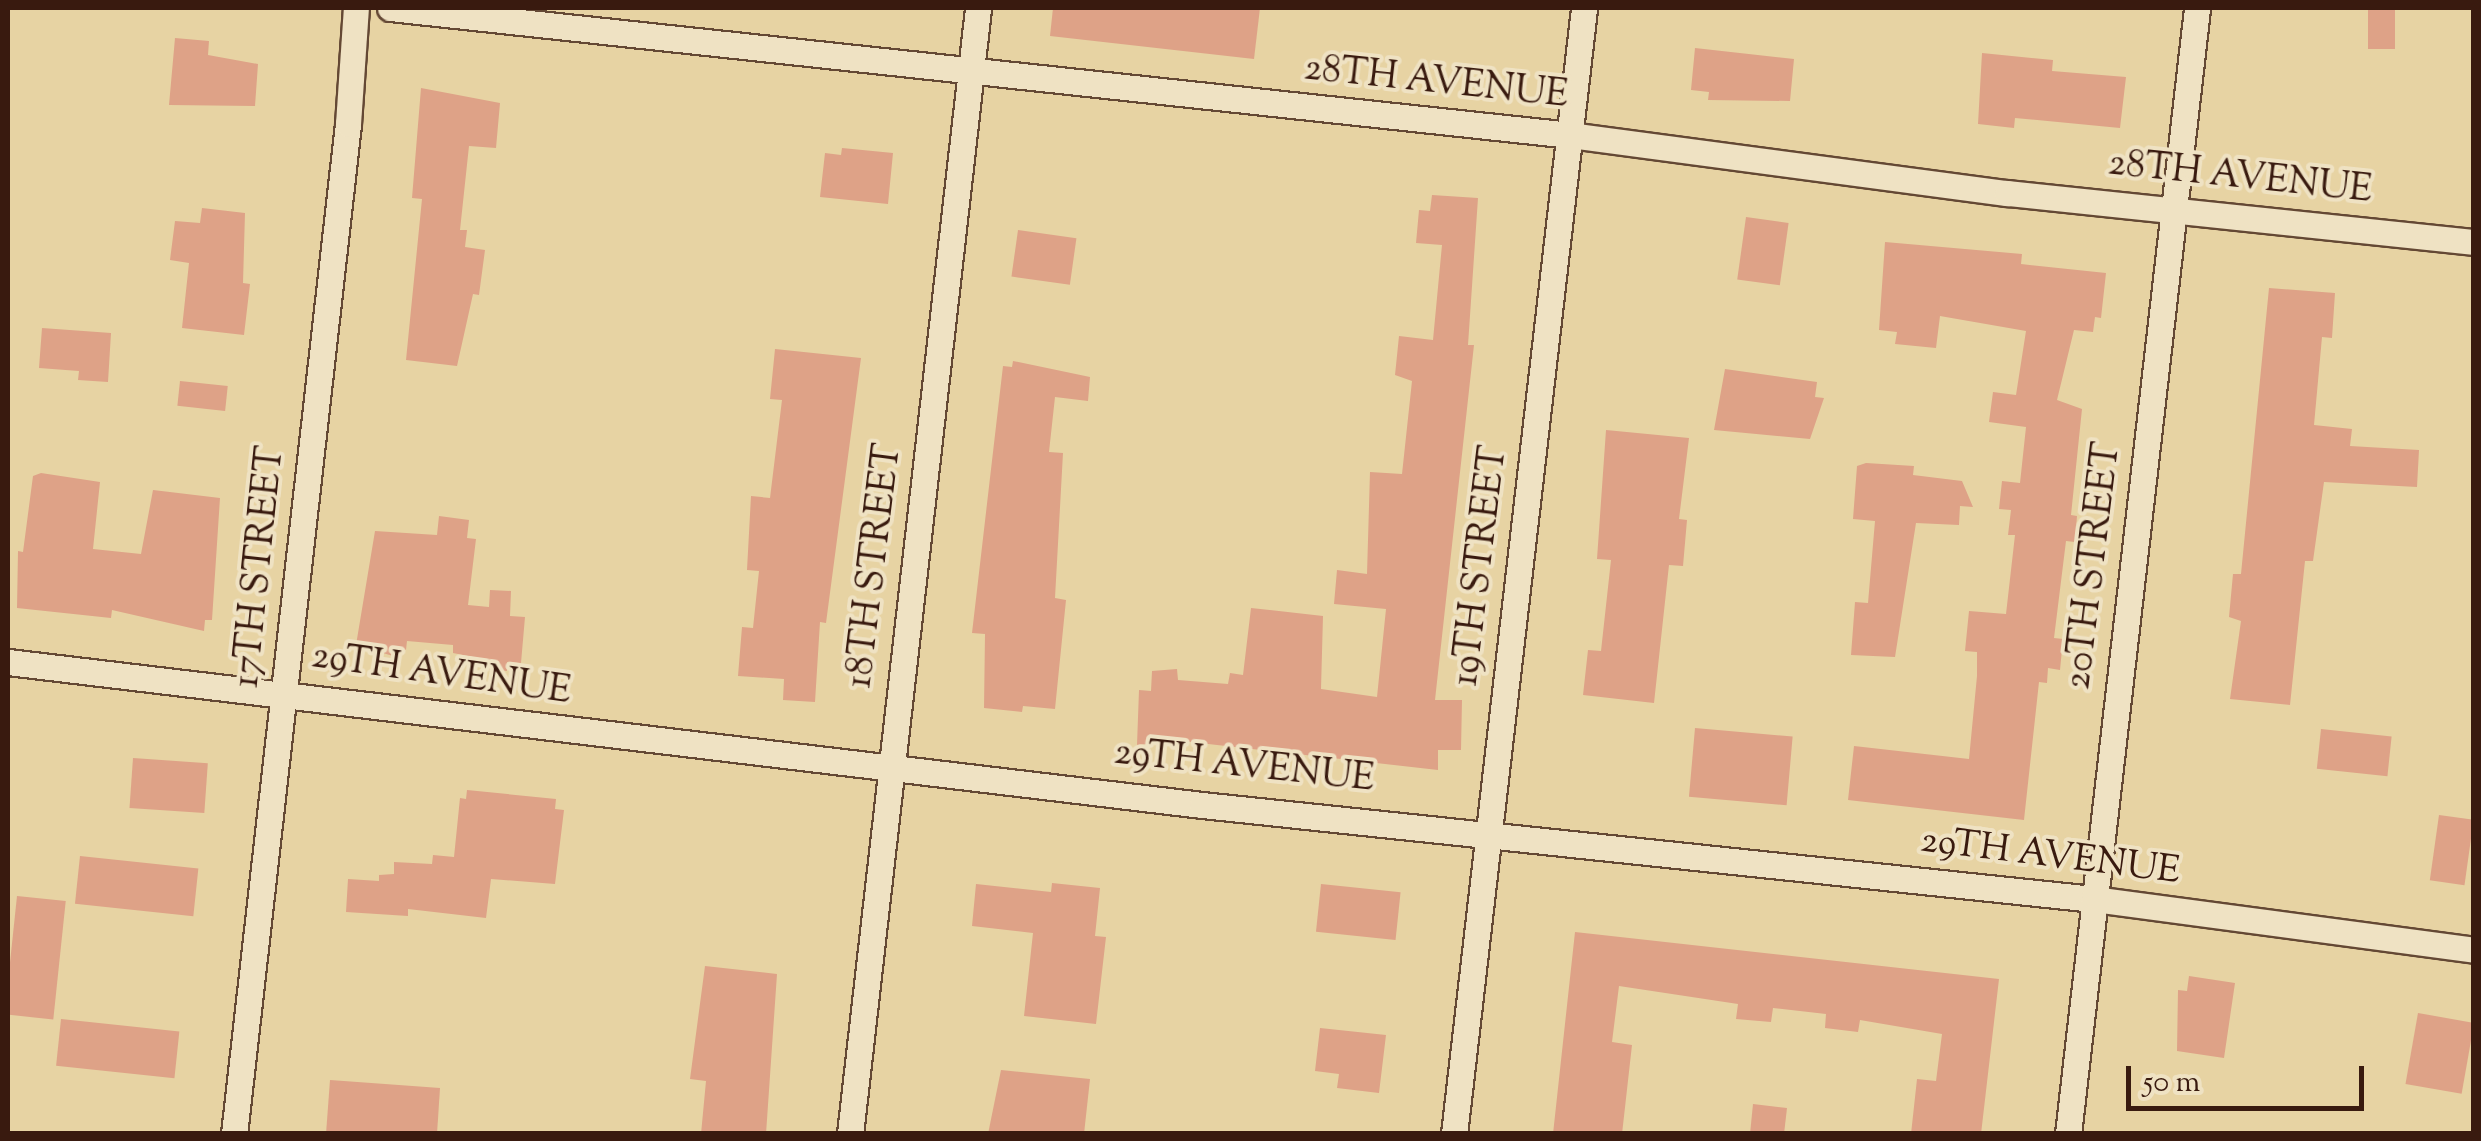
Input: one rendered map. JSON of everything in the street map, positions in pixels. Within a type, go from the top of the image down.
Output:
[{"type":"street","name":"17TH STREET","points":[[234,1134],[348,124],[356,8]]},
{"type":"street","name":"28TH AVENUE","points":[[390,8],[1570,134],[2474,242]]},
{"type":"street","name":"18TH STREET","points":[[850,1134],[978,8]]},
{"type":"street","name":"19TH STREET","points":[[1454,1134],[1584,8]]},
{"type":"street","name":"20TH STREET","points":[[2068,1134],[2198,8]]},
{"type":"street","name":"29TH AVENUE","points":[[8,662],[284,692],[580,734],[891,763],[1202,805],[1490,831],[2094,899],[2474,950]]},
{"type":"building","points":[[1053,8],[1260,8],[1254,59],[1050,36]]},
{"type":"building","points":[[2368,8],[2395,8],[2395,49],[2368,49]]},
{"type":"building","points":[[175,38],[209,41],[208,55],[258,64],[255,106],[169,105]]},
{"type":"building","points":[[1695,48],[1794,59],[1790,101],[1708,100],[1709,92],[1691,90]]},
{"type":"building","points":[[1982,53],[2053,60],[2052,71],[2126,77],[2120,128],[2015,118],[2014,128],[1978,124]]},
{"type":"building","points":[[421,88],[500,103],[496,148],[469,146],[460,230],[467,230],[465,247],[485,250],[479,295],[473,294],[457,366],[406,360],[422,199],[412,198]]},
{"type":"building","points":[[842,148],[893,153],[888,204],[820,197],[825,153],[841,155]]},
{"type":"building","points":[[1432,195],[1478,198],[1468,345],[1474,345],[1435,700],[1462,700],[1461,750],[1438,750],[1438,770],[1182,741],[1137,745],[1139,690],[1151,691],[1152,671],[1177,669],[1178,680],[1228,684],[1230,673],[1243,675],[1251,608],[1323,616],[1321,689],[1377,697],[1386,609],[1334,604],[1337,570],[1367,574],[1370,472],[1402,474],[1412,381],[1395,375],[1399,336],[1433,340],[1442,245],[1416,243],[1419,210],[1430,211]]},
{"type":"building","points":[[202,208],[245,213],[243,283],[250,284],[244,335],[182,328],[189,263],[170,260],[175,221],[200,223]]},
{"type":"building","points":[[1746,217],[1789,223],[1780,285],[1737,279]]},
{"type":"building","points":[[1018,230],[1076,238],[1070,285],[1011,277]]},
{"type":"building","points":[[1885,242],[2022,254],[2021,264],[2106,273],[2101,318],[2095,317],[2093,332],[2074,330],[2057,400],[2082,409],[2071,515],[2077,516],[2075,542],[2066,541],[2054,638],[2063,639],[2060,670],[2048,668],[2047,683],[2039,682],[2024,820],[1848,800],[1854,746],[1969,759],[1977,652],[1965,651],[1969,611],[2006,614],[2015,535],[2008,535],[2011,510],[1999,509],[2002,481],[2020,483],[2026,427],[1989,422],[1993,392],[2016,395],[2026,331],[1940,316],[1936,348],[1895,344],[1897,332],[1879,330]]},
{"type":"building","points":[[2269,288],[2335,293],[2332,338],[2322,337],[2314,425],[2352,429],[2350,446],[2419,450],[2417,487],[2324,482],[2313,561],[2305,561],[2290,705],[2230,699],[2241,621],[2229,617],[2233,574],[2241,574]]},
{"type":"building","points":[[42,328],[111,333],[108,382],[78,380],[79,371],[39,368]]},
{"type":"building","points":[[775,349],[861,358],[826,623],[820,622],[815,702],[783,700],[784,679],[738,676],[742,627],[753,628],[759,571],[747,570],[751,496],[770,498],[782,400],[770,399]]},
{"type":"building","points":[[1013,361],[1090,377],[1088,401],[1055,397],[1049,452],[1063,453],[1055,598],[1066,600],[1055,709],[1023,706],[1022,712],[984,708],[985,634],[972,633],[1003,366],[1012,367]]},
{"type":"building","points":[[1725,369],[1817,382],[1815,397],[1824,398],[1810,439],[1714,430]]},
{"type":"building","points":[[180,381],[228,386],[225,411],[177,406]]},
{"type":"building","points":[[1606,430],[1689,438],[1679,519],[1687,520],[1683,566],[1669,565],[1654,703],[1583,695],[1588,650],[1601,651],[1611,560],[1597,559]]},
{"type":"building","points":[[1857,466],[1914,466],[1913,475],[1962,481],[1973,507],[1960,506],[1959,525],[1916,523],[1895,657],[1851,655],[1855,602],[1868,603],[1875,521],[1853,519]]},
{"type":"building","points":[[41,473],[100,482],[93,549],[141,554],[153,490],[220,498],[212,620],[205,620],[204,631],[112,610],[111,618],[17,608],[18,551],[23,552],[33,476]]},
{"type":"building","points":[[439,516],[469,520],[467,538],[476,539],[468,605],[489,607],[490,590],[511,591],[510,616],[525,617],[521,663],[507,662],[507,671],[482,669],[483,659],[453,653],[453,645],[407,641],[406,650],[394,649],[393,656],[356,645],[375,531],[437,535]]},
{"type":"building","points":[[1695,728],[1793,737],[1787,805],[1689,797]]},
{"type":"building","points":[[2321,729],[2392,736],[2387,776],[2317,769]]},
{"type":"building","points":[[133,758],[208,763],[204,813],[130,808]]},
{"type":"building","points":[[467,790],[556,799],[555,809],[564,810],[555,884],[491,879],[486,918],[408,909],[408,916],[346,912],[348,879],[379,881],[379,875],[394,874],[394,862],[432,864],[433,855],[454,857],[460,798],[466,799]]},
{"type":"building","points":[[2439,815],[2474,820],[2464,885],[2430,880]]},
{"type":"building","points":[[80,856],[198,868],[193,916],[75,904]]},
{"type":"building","points":[[1052,883],[1100,888],[1095,936],[1106,937],[1096,1024],[1024,1016],[1033,933],[972,926],[976,884],[1051,892]]},
{"type":"building","points":[[1321,884],[1401,892],[1396,940],[1316,932]]},
{"type":"building","points":[[17,896],[66,901],[53,1019],[8,1015]]},
{"type":"building","points":[[1575,932],[1999,979],[1981,1134],[1911,1134],[1917,1079],[1936,1081],[1942,1034],[1860,1020],[1858,1032],[1825,1028],[1826,1014],[1773,1008],[1771,1022],[1736,1019],[1738,1004],[1619,986],[1612,1042],[1632,1045],[1622,1134],[1553,1134]]},
{"type":"building","points":[[705,966],[777,974],[766,1134],[701,1134],[706,1081],[690,1079]]},
{"type":"building","points":[[2189,976],[2235,983],[2224,1058],[2177,1051],[2178,990],[2187,991]]},
{"type":"building","points":[[2418,1013],[2474,1023],[2462,1094],[2405,1084]]},
{"type":"building","points":[[61,1019],[179,1031],[174,1078],[56,1066]]},
{"type":"building","points":[[1320,1028],[1386,1035],[1379,1093],[1337,1088],[1339,1074],[1315,1071]]},
{"type":"building","points":[[1001,1070],[1090,1079],[1084,1134],[988,1134]]},
{"type":"building","points":[[330,1080],[440,1088],[437,1134],[326,1134]]},
{"type":"building","points":[[1753,1104],[1787,1108],[1784,1134],[1750,1134]]}]
